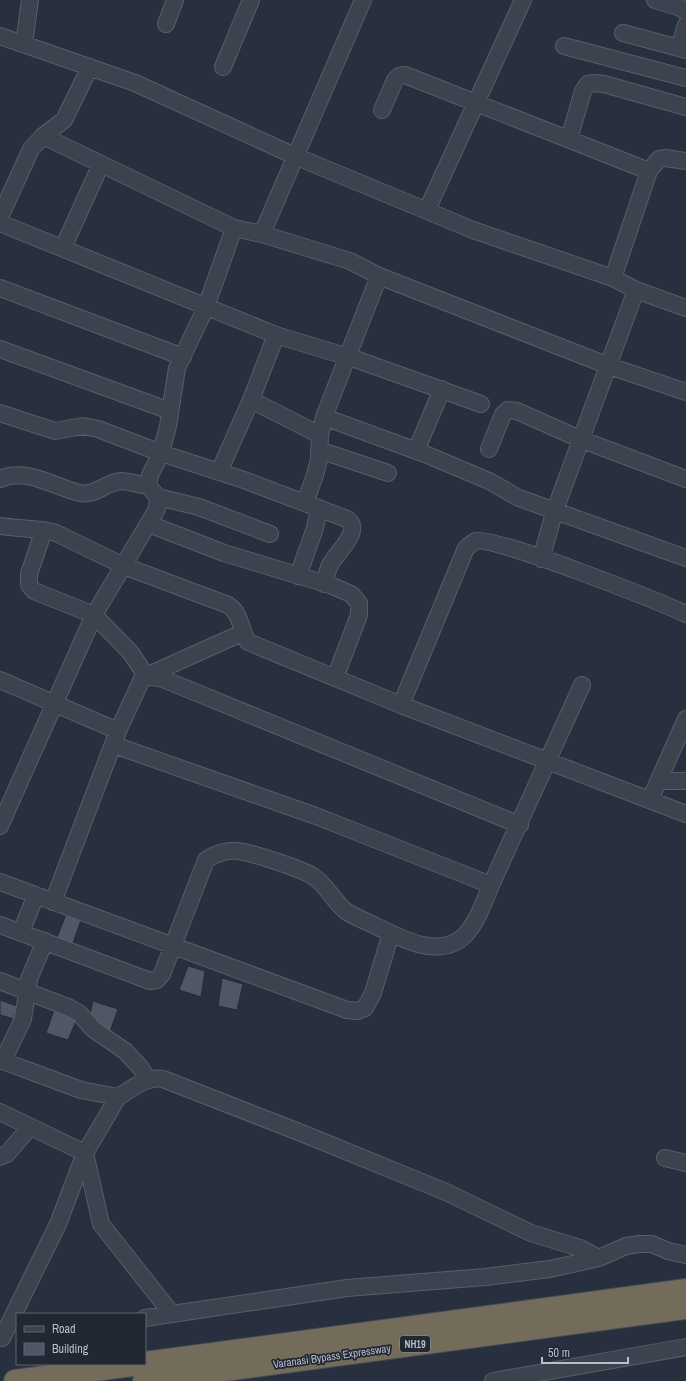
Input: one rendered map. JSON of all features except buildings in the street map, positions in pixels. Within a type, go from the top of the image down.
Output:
[{"type":"highway","name":"Varanasi Bypass Expressway","points":[[144,1381],[577,1314],[686,1290]]},
{"type":"highway","name":"Varanasi Bypass Expressway","points":[[146,1363],[577,1314],[686,1308]]},
{"type":"highway","points":[[15,1381],[133,1365]]},
{"type":"street","points":[[24,44],[30,0]]},
{"type":"street","points":[[166,24],[175,0]]},
{"type":"street","points":[[223,67],[251,0]]},
{"type":"street","points":[[262,234],[363,0]]},
{"type":"street","points":[[427,210],[523,0]]},
{"type":"street","points":[[655,0],[681,8],[686,12]]},
{"type":"street","points":[[623,33],[683,49],[686,25]]},
{"type":"street","points":[[0,36],[135,83],[295,156],[473,230],[613,278],[636,290],[686,308]]},
{"type":"street","points":[[564,46],[686,78]]},
{"type":"street","points":[[0,217],[31,149],[43,136],[64,120],[69,113],[90,67]]},
{"type":"street","points":[[382,110],[396,80],[399,76],[405,75],[477,102],[649,171]]},
{"type":"street","points":[[569,139],[583,91],[588,84],[604,84],[686,107]]},
{"type":"street","points":[[43,136],[234,228],[262,234],[350,261],[379,276],[609,366],[686,392]]},
{"type":"street","points":[[613,278],[649,171],[659,159],[666,158],[686,161]]},
{"type":"street","points":[[63,248],[101,164]]},
{"type":"street","points":[[0,223],[276,335],[442,389],[481,404]]},
{"type":"street","points":[[0,826],[6,796],[55,703],[94,615],[157,509],[150,475],[161,453],[177,368],[206,307],[234,228]]},
{"type":"street","points":[[298,576],[314,528],[312,506],[324,417],[379,276]]},
{"type":"street","points":[[0,288],[183,357]]},
{"type":"street","points":[[541,558],[555,510],[580,439],[609,366],[636,290]]},
{"type":"street","points":[[219,472],[251,400],[276,335]]},
{"type":"street","points":[[0,349],[170,411]]},
{"type":"street","points":[[416,451],[442,389]]},
{"type":"street","points":[[251,400],[320,442],[388,473]]},
{"type":"street","points":[[489,449],[502,414],[508,410],[517,411],[580,439],[686,479]]},
{"type":"street","points":[[0,413],[55,431],[83,426],[98,428],[161,453],[219,472],[347,519],[350,521],[352,526],[347,544],[330,565],[324,584]]},
{"type":"street","points":[[324,417],[416,451],[489,481],[519,498],[686,558]]},
{"type":"street","points":[[0,479],[16,474],[46,481],[80,493],[89,493],[121,481],[200,507],[270,534]]},
{"type":"street","points":[[149,524],[224,553],[324,584],[351,594],[359,603],[359,615],[335,678]]},
{"type":"street","points":[[0,526],[18,529],[44,530],[56,533],[124,566],[228,605],[235,610],[239,618],[242,632],[248,642],[401,705],[686,814]]},
{"type":"street","points":[[44,530],[29,574],[29,585],[34,591],[94,615],[131,654],[146,676],[163,679],[520,825]]},
{"type":"street","points":[[401,705],[466,548],[476,541],[487,542],[541,558],[686,614]]},
{"type":"street","points":[[53,902],[116,738],[142,679],[242,632]]},
{"type":"street","points":[[0,680],[55,703],[116,738],[491,885]]},
{"type":"street","points":[[0,926],[21,932],[150,981],[157,980],[162,974],[206,860],[217,853],[237,851],[288,865],[313,876],[326,886],[346,911],[391,933],[421,944],[438,947],[454,943],[466,934],[477,918],[549,762],[582,685]]},
{"type":"street","points":[[650,800],[686,719]]},
{"type":"street","points":[[658,781],[686,781]]},
{"type":"street","points":[[0,882],[347,1010],[357,1011],[365,1008],[373,993],[391,933]]},
{"type":"street","points":[[21,932],[36,896]]},
{"type":"street","points":[[45,941],[29,979],[22,1020],[1,1061],[81,1090],[118,1097]]},
{"type":"street","points":[[0,981],[70,1008],[79,1014],[93,1030],[125,1051],[140,1067],[148,1079]]},
{"type":"street","points":[[17,1313],[58,1224],[85,1153],[118,1097],[148,1079],[156,1078],[163,1079],[304,1134],[446,1192],[531,1233],[580,1248],[599,1258]]},
{"type":"street","points":[[0,1112],[85,1153]]},
{"type":"street","points":[[0,1157],[7,1154],[30,1127]]},
{"type":"street","points":[[85,1153],[101,1224],[172,1314]]},
{"type":"street","points":[[665,1158],[686,1162]]},
{"type":"street","points":[[146,1318],[347,1288],[485,1277],[550,1269],[599,1258],[626,1246],[640,1244],[652,1244],[668,1251],[686,1255]]},
{"type":"street","points":[[6,1337],[16,1315]]},
{"type":"street","points":[[493,1381],[686,1347]]}]
